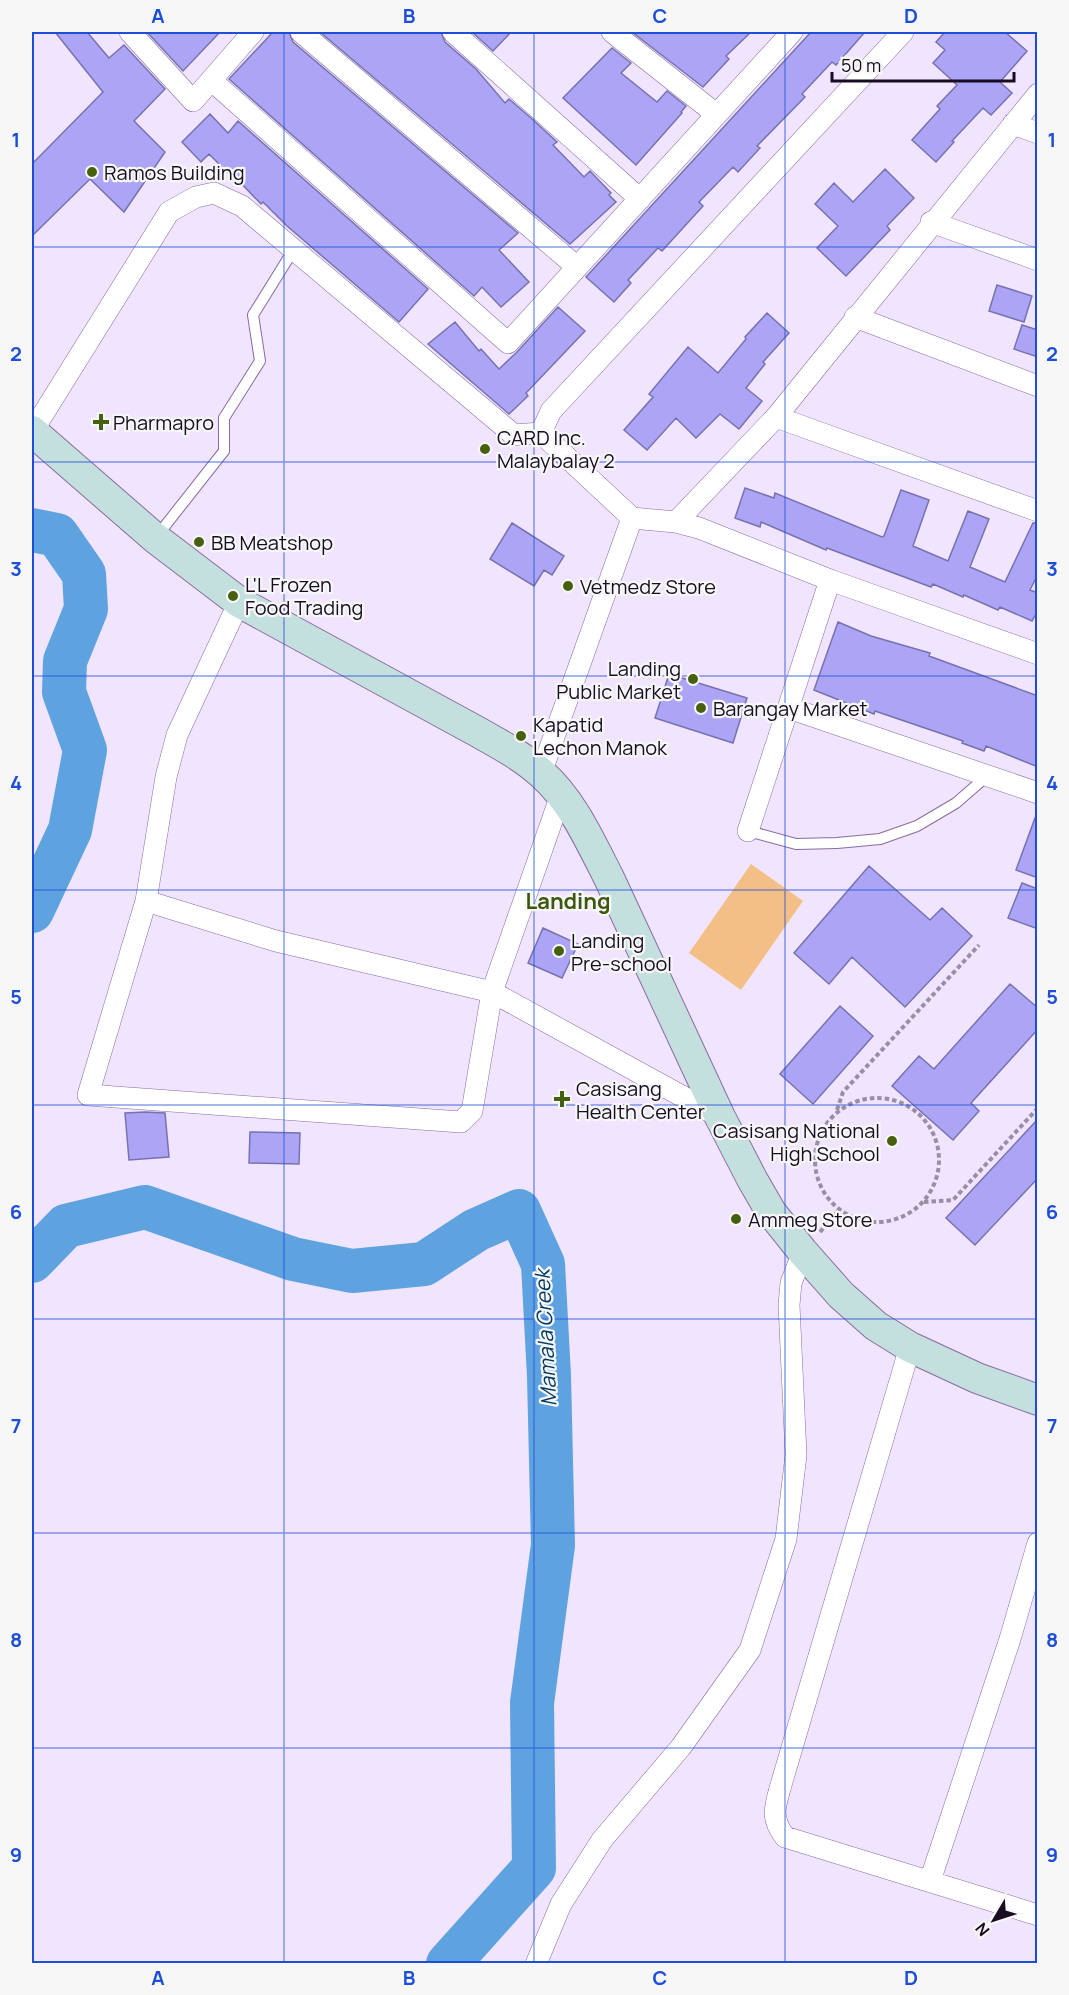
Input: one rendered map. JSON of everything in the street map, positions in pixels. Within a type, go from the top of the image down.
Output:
[{"type":"main road","points":[[32,431],[156,538],[239,602],[478,732],[541,773],[561,795],[580,824],[609,878],[720,1117],[771,1212],[841,1295],[876,1326],[910,1347],[977,1378],[1038,1400]]},
{"type":"street","points":[[130,32],[193,101],[253,32]]},
{"type":"street","points":[[301,32],[577,267]]},
{"type":"street","points":[[453,32],[640,199]]},
{"type":"street","points":[[612,32],[716,114]]},
{"type":"street","points":[[541,433],[551,411],[903,32]]},
{"type":"street","points":[[211,80],[508,343],[716,114],[781,35]]},
{"type":"street","points":[[676,522],[776,417],[931,222],[1038,93]]},
{"type":"street","points":[[1013,124],[1038,133]]},
{"type":"street","points":[[32,431],[169,212],[196,197],[214,192],[243,206],[514,435],[541,433],[632,518],[676,522],[699,528],[830,580],[1038,654]]},
{"type":"street","points":[[931,222],[1038,260]]},
{"type":"street","points":[[855,316],[1038,386]]},
{"type":"street","points":[[776,417],[1038,511]]},
{"type":"street","points":[[541,773],[632,518]]},
{"type":"street","points":[[748,831],[830,580]]},
{"type":"street","points":[[239,602],[177,735],[166,777],[146,901],[88,1095],[461,1122],[472,1111],[492,992],[561,795]]},
{"type":"street","points":[[789,708],[1038,793]]},
{"type":"street","points":[[146,901],[276,941],[492,992],[720,1117]]},
{"type":"street","points":[[536,1964],[561,1904],[602,1840],[681,1747],[750,1650],[786,1539],[796,1455],[789,1305],[791,1283],[803,1252]]},
{"type":"street","points":[[910,1347],[775,1808],[776,1825],[785,1837],[1038,1915]]},
{"type":"street","points":[[930,1881],[1010,1638],[1038,1543]]},
{"type":"lane","points":[[156,538],[224,451],[224,418],[260,361],[254,315],[294,249]]},
{"type":"lane","points":[[748,831],[796,844],[880,839],[916,826],[956,803],[987,776]]},
{"type":"path","points":[[837,1111],[843,1092],[979,945]]},
{"type":"path","points":[[871,1097],[890,1099],[907,1105],[922,1117],[933,1132],[939,1150],[939,1169],[924,1202],[909,1214],[892,1221],[874,1222],[855,1219],[839,1210],[826,1196],[817,1179],[814,1161],[817,1142],[825,1125],[837,1111],[853,1102],[871,1097]]},
{"type":"path","points":[[924,1202],[953,1200],[1038,1108]]},
{"type":"shaded area","points":[[751,864],[803,901],[741,990],[689,953]]},
{"type":"building","name":"Ramos Building","points":[[55,32],[87,32],[109,58],[124,45],[165,89],[134,121],[165,152],[124,212],[90,179],[32,236],[32,164],[103,92]]},
{"type":"building","points":[[147,32],[220,32],[183,71]]},
{"type":"building","points":[[273,32],[289,32],[293,42],[518,233],[499,250],[529,282],[501,307],[482,287],[474,296],[229,79]]},
{"type":"building","points":[[320,32],[441,32],[445,42],[476,69],[505,103],[509,99],[531,118],[557,142],[553,145],[584,177],[590,171],[611,193],[609,195],[616,202],[570,244]]},
{"type":"building","points":[[472,32],[511,32],[493,51]]},
{"type":"building","points":[[632,32],[751,32],[726,56],[729,59],[703,87]]},
{"type":"building","points":[[811,32],[865,32],[836,65],[832,62],[802,94],[805,97],[757,146],[760,148],[738,172],[733,167],[699,202],[703,206],[662,251],[658,248],[628,280],[631,283],[614,302],[586,277]]},
{"type":"building","points":[[945,32],[1005,32],[1027,51],[1000,82],[1012,93],[991,115],[983,108],[936,162],[912,140],[940,109],[937,106],[957,85],[933,63],[945,50],[936,42]]},
{"type":"building","points":[[612,48],[631,63],[621,73],[657,102],[667,91],[686,106],[636,165],[563,98]]},
{"type":"building","points":[[210,114],[228,133],[238,121],[428,289],[399,322],[287,226],[263,202],[261,204],[209,154],[201,162],[182,142]]},
{"type":"building","points":[[885,169],[914,198],[887,226],[890,230],[846,276],[817,248],[838,226],[815,204],[834,183],[853,202]]},
{"type":"building","points":[[997,285],[1032,296],[1024,322],[989,311]]},
{"type":"building","points":[[558,307],[585,331],[526,393],[528,396],[509,414],[428,344],[455,322],[479,351],[481,349],[499,369]]},
{"type":"building","points":[[767,313],[789,333],[763,362],[765,364],[746,388],[762,401],[739,429],[720,414],[696,438],[676,418],[647,450],[624,430],[653,397],[649,394],[688,347],[718,373],[746,339],[745,337]]},
{"type":"building","points":[[1022,325],[1038,330],[1038,357],[1014,349]]},
{"type":"building","points":[[745,488],[774,498],[775,493],[882,537],[901,490],[929,500],[913,546],[948,561],[968,511],[989,519],[970,567],[1005,582],[1033,523],[1038,523],[1038,574],[1030,590],[1038,593],[1038,610],[1032,621],[1000,607],[998,610],[933,584],[931,587],[827,548],[826,550],[761,522],[760,527],[735,518]]},
{"type":"building","points":[[512,523],[564,556],[552,575],[544,570],[534,586],[490,559]]},
{"type":"building","points":[[838,622],[871,636],[930,653],[929,656],[1038,696],[1038,767],[986,746],[984,751],[962,743],[963,741],[875,711],[874,714],[814,690]]},
{"type":"building","name":"Barangay Market","points":[[669,674],[747,698],[733,743],[655,718]]},
{"type":"building","points":[[1035,818],[1038,819],[1038,878],[1016,870]]},
{"type":"building","points":[[869,866],[930,920],[942,908],[972,936],[905,1007],[852,957],[829,984],[794,953]]},
{"type":"building","points":[[1022,883],[1038,889],[1038,929],[1008,918]]},
{"type":"building","points":[[543,928],[578,944],[562,978],[528,963]]},
{"type":"building","points":[[1010,984],[1038,1008],[1038,1029],[971,1103],[979,1111],[953,1140],[892,1086],[919,1056],[934,1069]]},
{"type":"building","points":[[840,1006],[873,1036],[813,1104],[780,1074]]},
{"type":"building","points":[[125,1113],[165,1113],[169,1157],[129,1160]]},
{"type":"building","points":[[1038,1119],[1038,1178],[975,1245],[946,1218]]},
{"type":"building","points":[[250,1132],[300,1133],[299,1164],[249,1163]]},
{"type":"waterway","name":"Mamala Creek","points":[[32,530],[57,535],[84,574],[86,609],[65,661],[64,692],[85,750],[70,830],[32,911]]},
{"type":"waterway","name":"Mamala Creek","points":[[32,1261],[66,1226],[145,1207],[293,1259],[352,1271],[424,1264],[476,1230],[519,1211],[543,1264],[549,1376],[553,1545],[532,1703],[534,1868],[448,1964]]},
{"type":"place","name":"Ramos Building","points":[[92,172]]},
{"type":"place","name":"Pharmapro","points":[[101,422]]},
{"type":"place","name":"CARD Inc. Malaybalay 2","points":[[485,449]]},
{"type":"place","name":"BB Meatshop","points":[[199,542]]},
{"type":"place","name":"Vetmedz Store","points":[[568,586]]},
{"type":"place","name":"L'L Frozen Food Trading","points":[[233,596]]},
{"type":"place","name":"Landing Public Market","points":[[693,679]]},
{"type":"place","name":"Barangay Market","points":[[701,708]]},
{"type":"place","name":"Kapatid Lechon Manok","points":[[521,736]]},
{"type":"place","name":"Landing Pre-school","points":[[559,951]]},
{"type":"place","name":"Casisang Health Center","points":[[562,1099]]},
{"type":"place","name":"Casisang National High School","points":[[892,1141]]},
{"type":"place","name":"Ammeg Store","points":[[736,1219]]},
{"type":"district","name":"Landing","points":[[568,901]]}]
